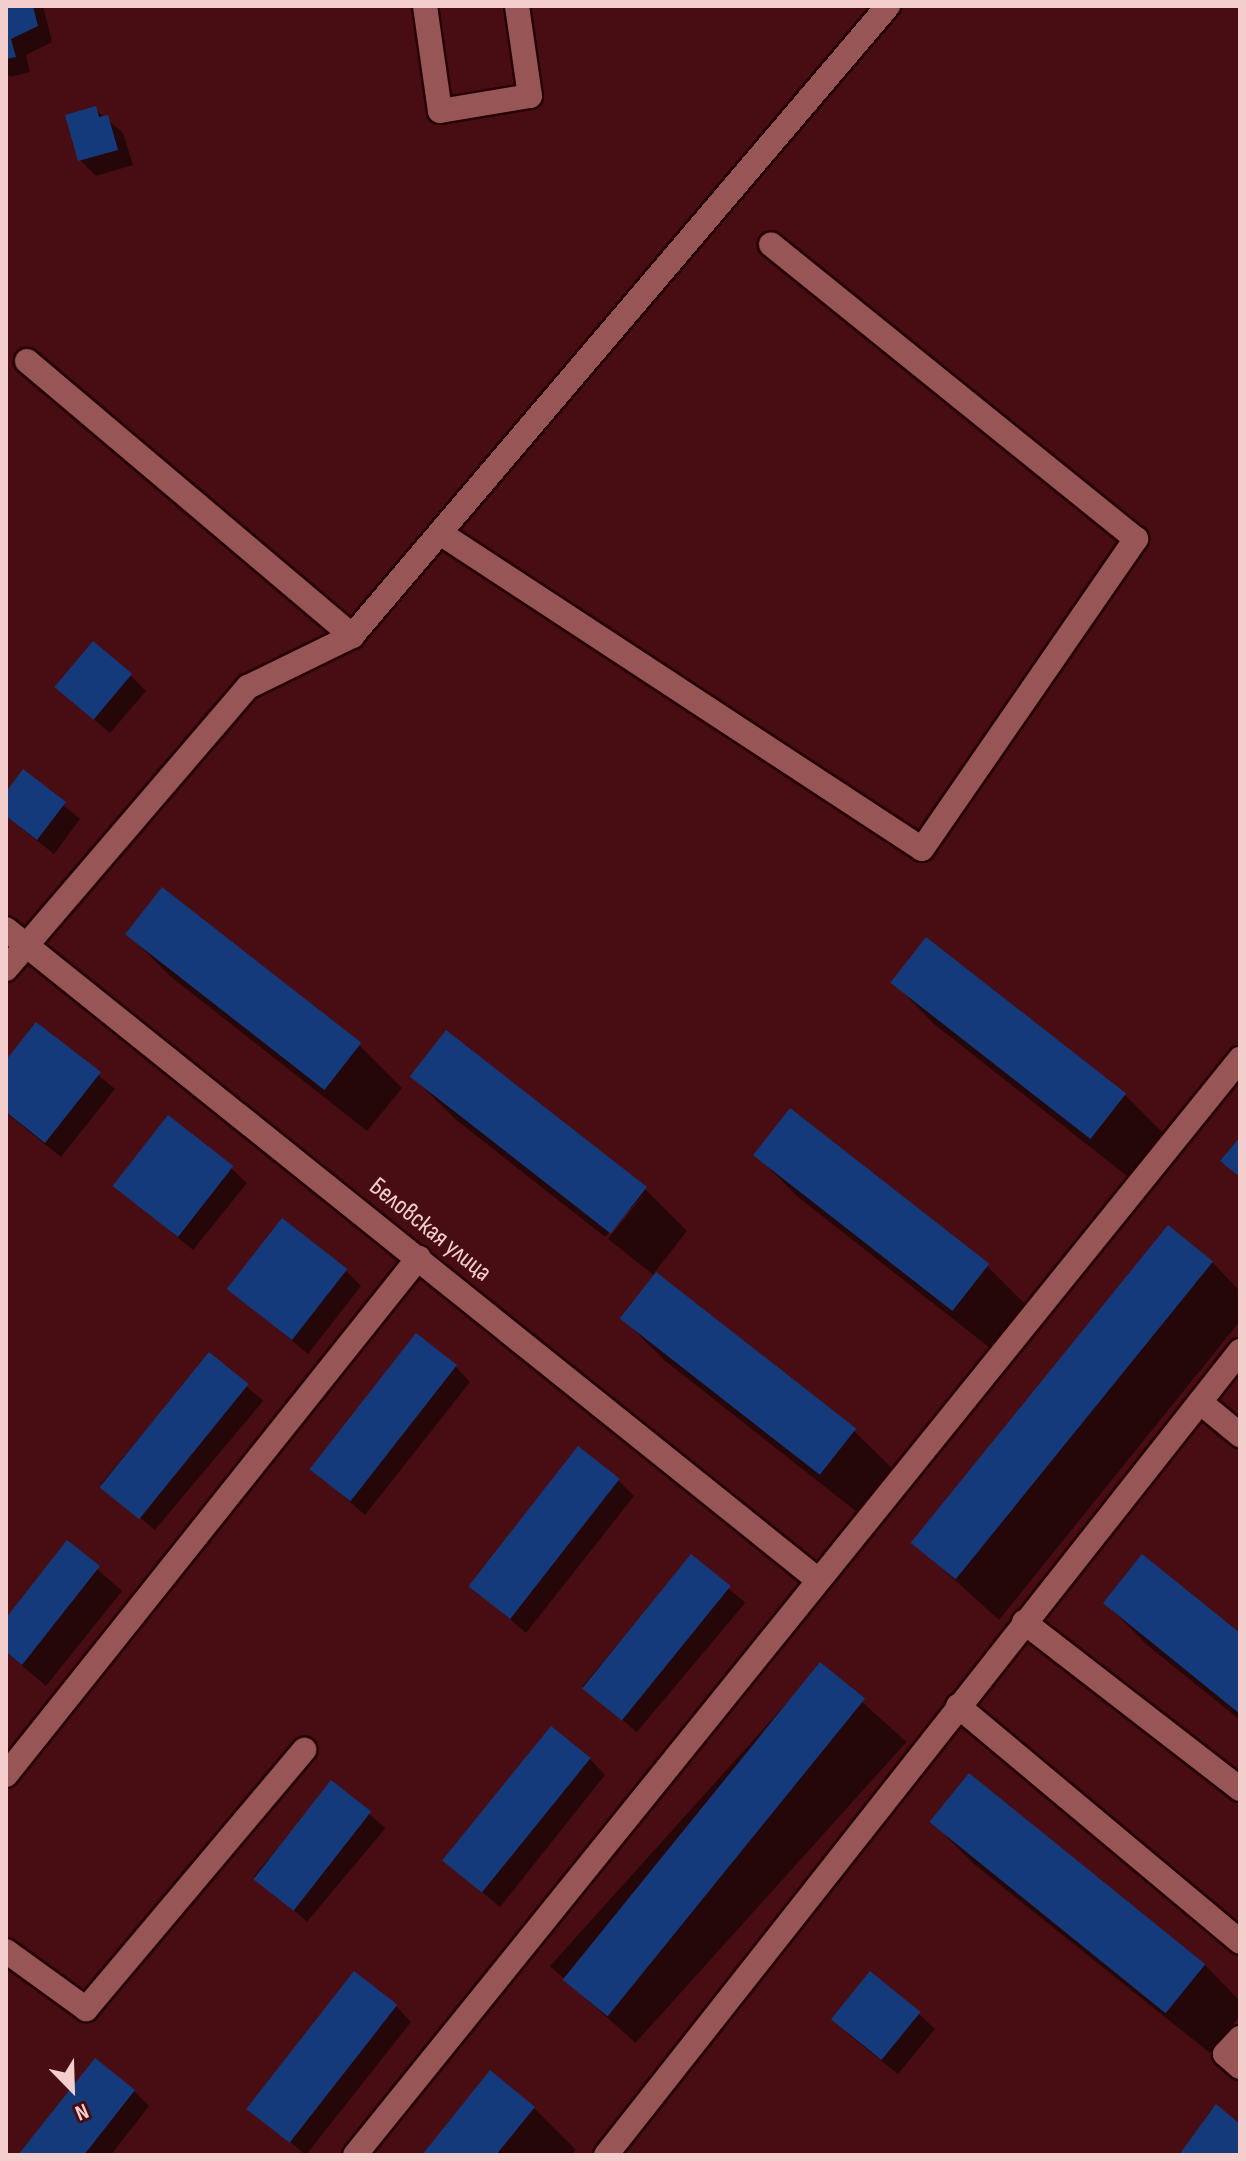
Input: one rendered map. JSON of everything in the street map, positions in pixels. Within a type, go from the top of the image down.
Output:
[{"type":"street","points":[[425,6],[440,111],[530,96],[517,6]]},
{"type":"street","points":[[6,969],[248,687],[352,636],[888,6]]},
{"type":"street","points":[[440,533],[922,849],[1136,539],[771,244]]},
{"type":"street","points":[[27,361],[352,636]]},
{"type":"street","name":"Беловская улица","points":[[6,929],[817,1579]]},
{"type":"street","points":[[355,2155],[817,1579],[1240,1059]]},
{"type":"street","points":[[6,1775],[419,1257]]},
{"type":"street","points":[[606,2155],[1240,1351]]},
{"type":"street","points":[[1200,1402],[1240,1435]]},
{"type":"street","points":[[1024,1622],[1240,1789]]},
{"type":"street","points":[[958,1706],[1240,1942]]},
{"type":"street","points":[[6,1951],[86,2009],[304,1750]]},
{"type":"street","points":[[1240,2038],[1225,2054],[1240,2067]]},
{"type":"building","points":[[6,6],[33,6],[38,26],[11,39],[16,57],[6,59]]},
{"type":"building","points":[[96,106],[99,117],[108,115],[118,150],[78,161],[65,115]]},
{"type":"building","points":[[93,641],[132,674],[94,720],[54,687]]},
{"type":"building","points":[[23,769],[66,802],[37,840],[6,816],[6,792]]},
{"type":"building","points":[[162,887],[361,1043],[324,1090],[125,934]]},
{"type":"building","points":[[926,937],[1126,1093],[1090,1139],[890,983]]},
{"type":"building","points":[[36,1022],[101,1072],[45,1143],[6,1112],[6,1060]]},
{"type":"building","points":[[446,1030],[647,1187],[611,1233],[410,1076]]},
{"type":"building","points":[[790,1108],[989,1264],[952,1311],[753,1155]]},
{"type":"building","points":[[168,1115],[233,1166],[178,1237],[113,1186]]},
{"type":"building","points":[[1240,1137],[1240,1177],[1220,1161]]},
{"type":"building","points":[[282,1218],[347,1269],[292,1340],[227,1289]]},
{"type":"building","points":[[1168,1225],[1213,1262],[956,1579],[911,1543]]},
{"type":"building","points":[[656,1272],[856,1428],[820,1475],[620,1318]]},
{"type":"building","points":[[416,1333],[457,1365],[350,1501],[309,1469]]},
{"type":"building","points":[[209,1352],[249,1384],[139,1519],[99,1487]]},
{"type":"building","points":[[578,1446],[620,1479],[510,1619],[468,1586]]},
{"type":"building","points":[[67,1540],[100,1566],[22,1665],[6,1652],[6,1618]]},
{"type":"building","points":[[691,1554],[731,1586],[622,1721],[582,1688]]},
{"type":"building","points":[[1142,1554],[1240,1633],[1240,1714],[1103,1603]]},
{"type":"building","points":[[820,1662],[865,1699],[608,2016],[563,1980]]},
{"type":"building","points":[[551,1726],[591,1758],[482,1893],[442,1860]]},
{"type":"building","points":[[969,1773],[1205,1964],[1166,2013],[929,1822]]},
{"type":"building","points":[[331,1780],[371,1811],[294,1911],[253,1879]]},
{"type":"building","points":[[354,1971],[397,2005],[290,2143],[246,2109]]},
{"type":"building","points":[[870,1971],[921,2012],[881,2060],[831,2019]]},
{"type":"building","points":[[95,2058],[135,2090],[84,2155],[18,2155]]},
{"type":"building","points":[[490,2070],[535,2107],[496,2155],[422,2155]]},
{"type":"building","points":[[1216,2104],[1240,2124],[1240,2155],[1179,2155]]}]
